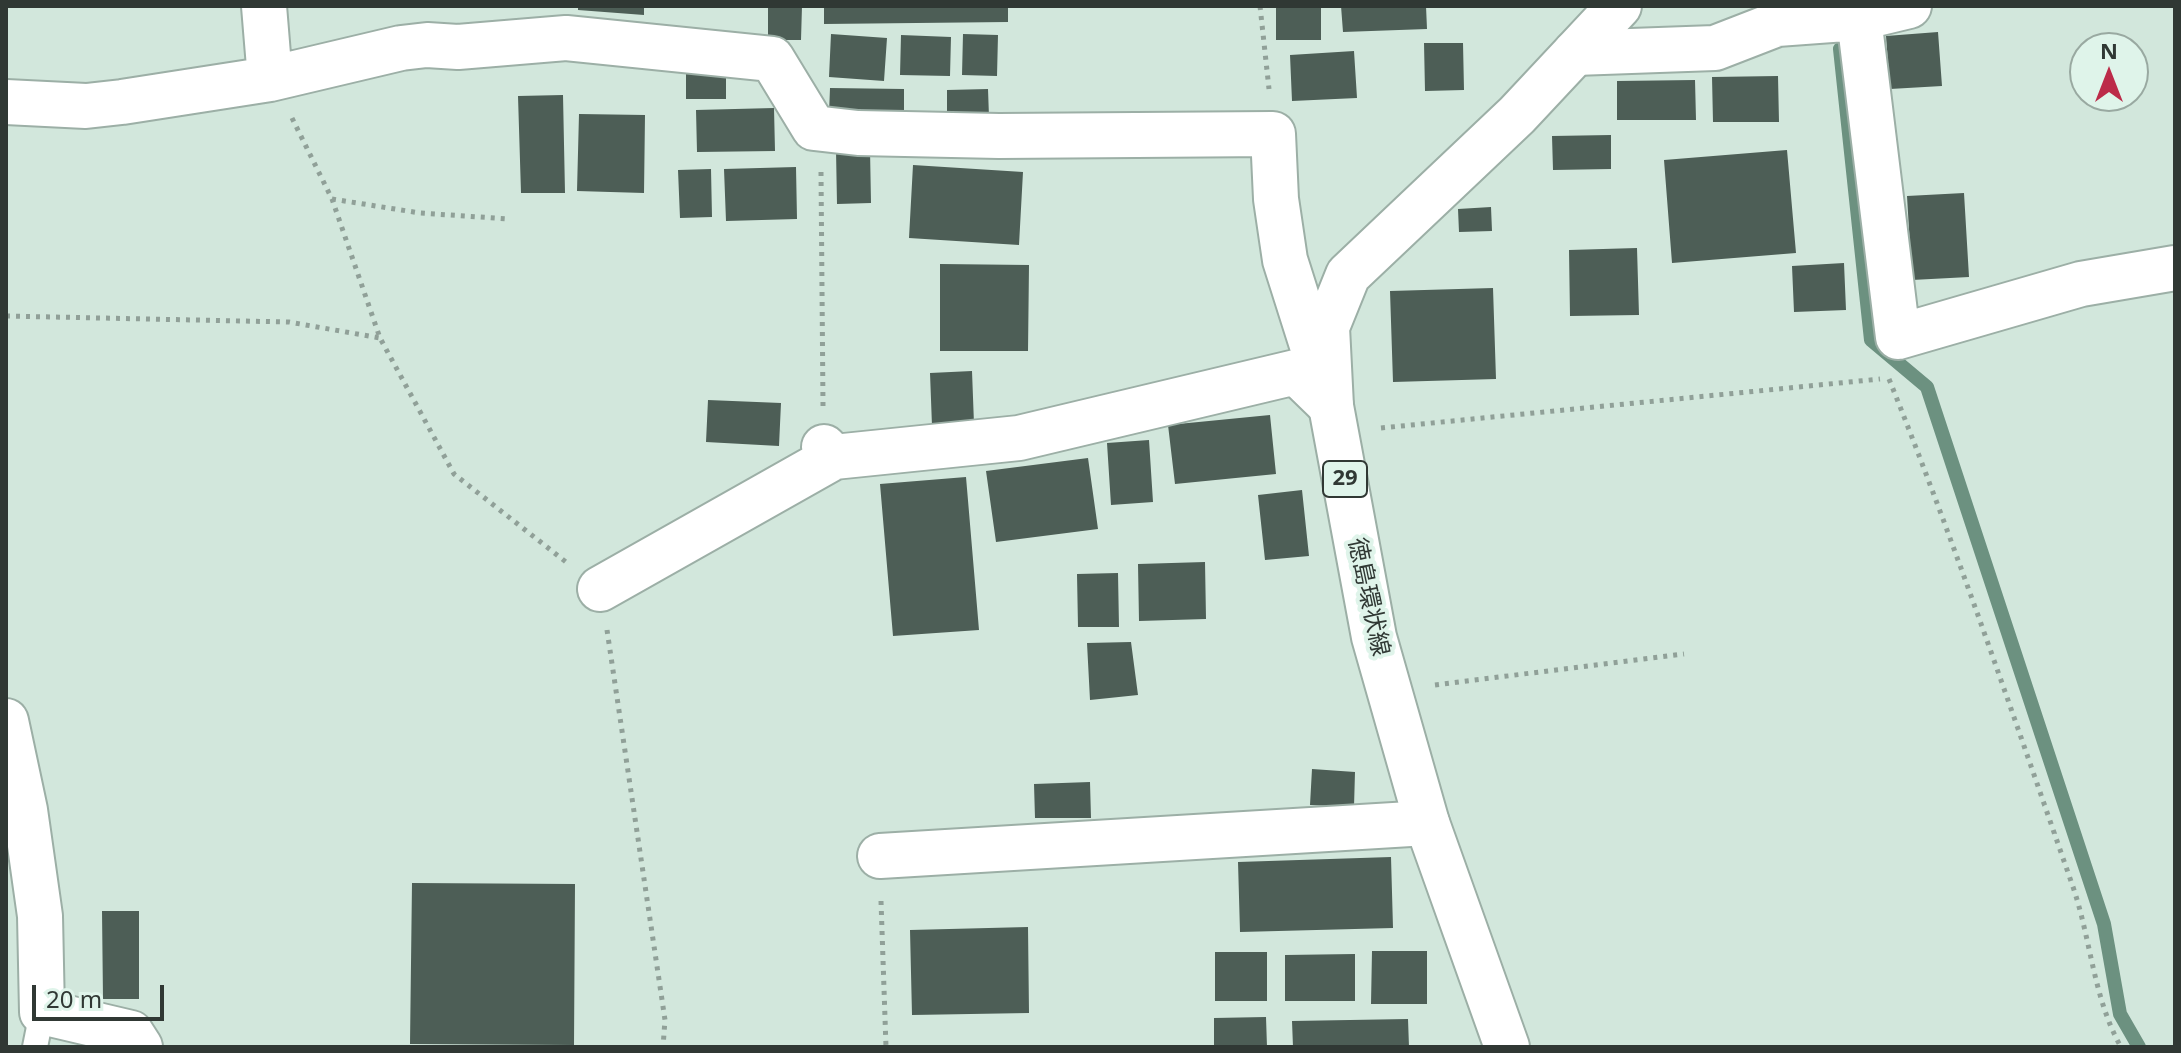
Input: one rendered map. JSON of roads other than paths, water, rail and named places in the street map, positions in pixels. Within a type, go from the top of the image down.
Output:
[{"type":"street","points":[[264,6],[270,79]]},
{"type":"street","name":"徳島環状線","points":[[1507,1047],[1427,823],[1374,637],[1334,419],[1327,327],[1348,275],[1498,133],[1619,6]]},
{"type":"street","points":[[1575,53],[1715,48],[1775,15],[1859,18],[1909,6]]},
{"type":"street","points":[[1859,18],[1898,337],[2081,284],[2175,268]]},
{"type":"street","points":[[6,102],[86,106],[270,79],[401,48],[427,45],[458,47],[566,22],[772,59],[817,134],[1273,134],[1276,199],[1285,260],[1334,419]]},
{"type":"street","points":[[600,589],[829,452],[1019,438],[1296,372],[1334,419]]},
{"type":"street","points":[[6,721],[25,810],[40,916],[38,1029],[131,1033],[140,1047]]},
{"type":"street","points":[[880,856],[1427,823]]},
{"type":"waterway","points":[[1840,49],[1871,340],[1927,387],[2104,924],[2120,1014],[2139,1047]]}]
